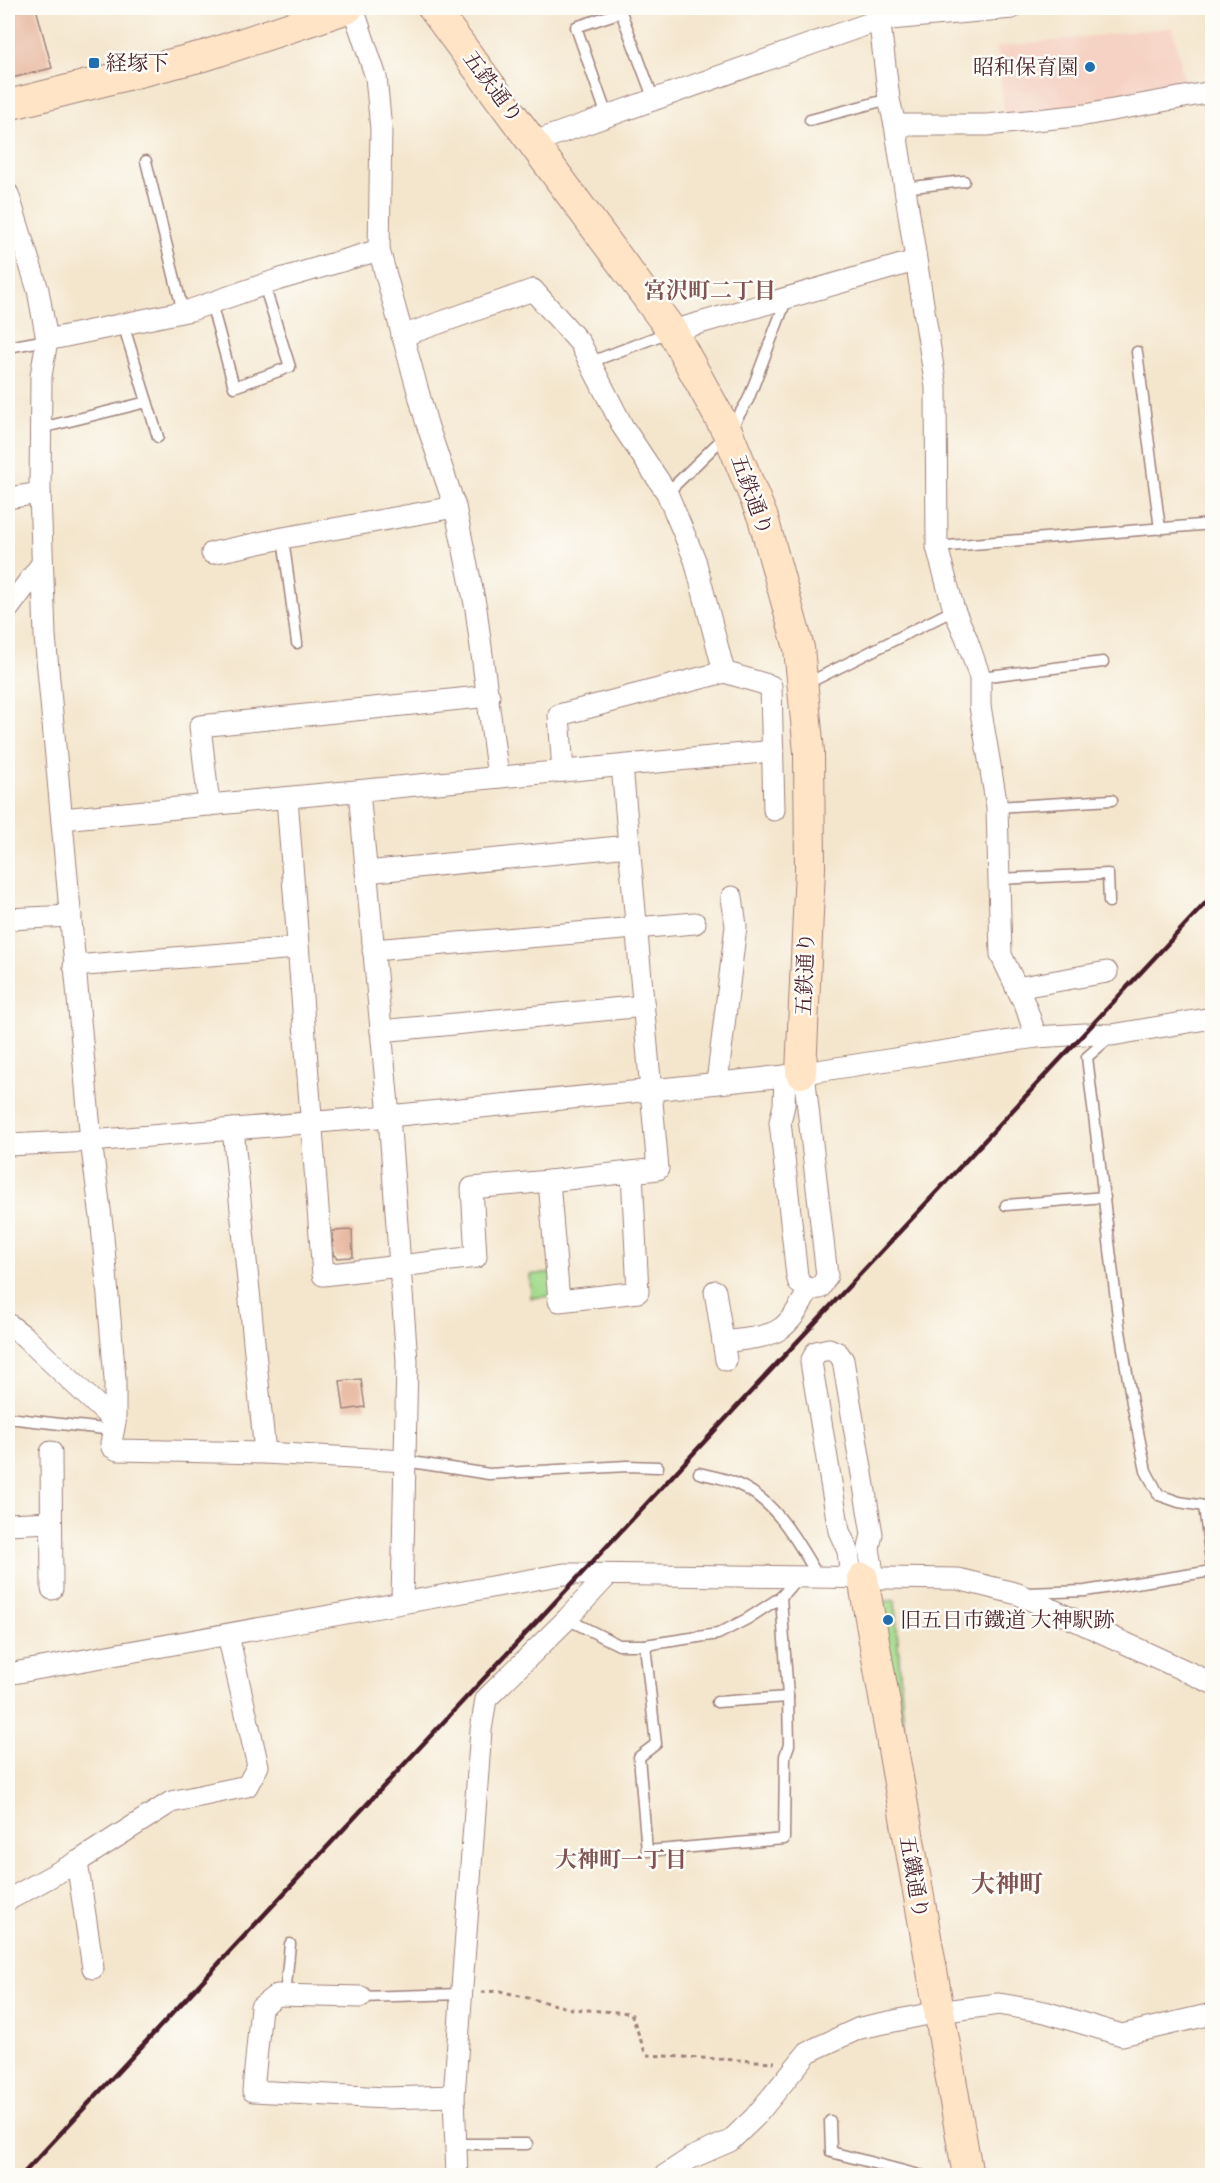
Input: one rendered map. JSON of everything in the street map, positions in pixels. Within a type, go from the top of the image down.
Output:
[{"type":"street","points":[[8,105],[207,55],[348,8]]},
{"type":"street","points":[[353,8],[376,77],[381,129],[379,249],[427,424],[455,507],[476,609],[498,777]]},
{"type":"street","name":"五鉄通り","points":[[433,8],[672,330],[728,433],[763,518],[799,648],[809,752],[810,868],[797,1074]]},
{"type":"street","points":[[534,142],[654,100],[879,14],[1012,8]]},
{"type":"street","points":[[879,14],[889,99],[936,387],[937,547],[954,610],[980,677],[980,706],[998,807],[1001,955],[1026,1007],[1036,1037]]},
{"type":"street","points":[[895,125],[987,126],[1063,118],[1212,92]]},
{"type":"street","points":[[8,194],[16,251],[38,290],[47,340],[42,376],[40,493],[45,636],[115,1379],[112,1447],[118,1450],[265,1453],[405,1461]]},
{"type":"street","points":[[47,340],[183,312],[379,249]]},
{"type":"street","points":[[672,330],[915,261]]},
{"type":"street","points":[[402,336],[533,290],[580,343],[623,427],[668,493],[694,560],[724,672]]},
{"type":"street","points":[[8,498],[40,493]]},
{"type":"street","points":[[212,553],[455,507]]},
{"type":"street","points":[[8,609],[41,565]]},
{"type":"street","points":[[563,771],[559,715],[724,672],[771,686],[774,810]]},
{"type":"street","points":[[209,805],[201,726],[489,696]]},
{"type":"street","points":[[62,819],[773,751]]},
{"type":"street","points":[[287,798],[323,1275],[476,1257],[472,1188],[549,1182],[658,1169],[622,766]]},
{"type":"street","points":[[359,791],[389,1116],[407,1360],[402,1602]]},
{"type":"street","points":[[366,872],[629,846]]},
{"type":"street","points":[[717,1083],[736,926],[732,897]]},
{"type":"street","points":[[8,919],[71,916]]},
{"type":"street","points":[[374,950],[694,923]]},
{"type":"street","points":[[75,966],[297,948]]},
{"type":"street","points":[[1016,988],[1107,972]]},
{"type":"street","points":[[381,1031],[644,1006]]},
{"type":"street","points":[[8,1145],[91,1141],[311,1123],[652,1090],[797,1074],[1036,1037],[1112,1035],[1212,1018]]},
{"type":"street","points":[[797,1074],[826,1276],[820,1287],[809,1289],[799,1283],[797,1276],[780,1122],[784,1105],[797,1074]]},
{"type":"street","points":[[233,1129],[265,1453]]},
{"type":"street","points":[[549,1182],[559,1301],[638,1292],[632,1173]]},
{"type":"street","points":[[715,1292],[724,1351],[784,1328],[797,1312],[809,1289]]},
{"type":"street","points":[[8,1324],[26,1338],[114,1426]]},
{"type":"street","points":[[829,1348],[838,1353],[843,1360],[872,1534],[863,1579],[839,1531],[811,1362],[816,1352],[829,1348]]},
{"type":"street","points":[[51,1452],[52,1589]]},
{"type":"street","points":[[8,1524],[51,1522]]},
{"type":"street","points":[[8,1674],[564,1574],[958,1579],[1018,1594],[1212,1683]]},
{"type":"street","points":[[457,2175],[454,2096],[481,1730],[486,1699],[608,1575]]},
{"type":"street","name":"五鐵通り","points":[[863,1579],[938,2012],[975,2173]]},
{"type":"street","points":[[8,1900],[76,1862],[171,1802],[247,1786],[258,1766],[228,1635]]},
{"type":"street","points":[[76,1862],[93,1968]]},
{"type":"street","points":[[360,1997],[277,1995],[261,2007],[253,2091],[386,2098],[454,2096]]},
{"type":"street","points":[[664,2175],[691,2158],[730,2141],[755,2117],[808,2052],[860,2028],[938,2012],[999,2004],[1045,2012],[1122,2035],[1212,2014]]},
{"type":"lane","points":[[607,116],[576,27],[621,12],[654,100]]},
{"type":"lane","points":[[810,120],[889,99]]},
{"type":"lane","points":[[146,161],[183,312]]},
{"type":"lane","points":[[904,188],[964,181]]},
{"type":"lane","points":[[211,303],[234,387],[290,367],[264,285]]},
{"type":"lane","points":[[668,493],[728,433],[748,400],[787,298]]},
{"type":"lane","points":[[123,324],[158,437]]},
{"type":"lane","points":[[591,362],[672,330]]},
{"type":"lane","points":[[8,347],[47,340]]},
{"type":"lane","points":[[1137,352],[1160,529]]},
{"type":"lane","points":[[41,428],[147,402]]},
{"type":"lane","points":[[937,547],[1212,524]]},
{"type":"lane","points":[[283,538],[297,643]]},
{"type":"lane","points":[[804,686],[954,610]]},
{"type":"lane","points":[[980,677],[1103,662]]},
{"type":"lane","points":[[998,807],[1112,800]]},
{"type":"lane","points":[[999,879],[1108,874],[1109,903]]},
{"type":"lane","points":[[1018,1594],[1085,1591],[1212,1571],[1204,1506],[1179,1502],[1159,1495],[1146,1471],[1132,1403],[1119,1325],[1087,1057],[1112,1035]]},
{"type":"lane","points":[[1006,1205],[1105,1197]]},
{"type":"lane","points":[[8,1418],[114,1426]]},
{"type":"lane","points":[[405,1461],[489,1474],[627,1466],[658,1467]]},
{"type":"lane","points":[[567,1619],[619,1645],[645,1645],[718,1634],[747,1619],[808,1576],[783,1521],[766,1502],[735,1483],[699,1473]]},
{"type":"lane","points":[[645,1645],[656,1744],[639,1757],[646,1851],[784,1839],[785,1756],[789,1745],[781,1597]]},
{"type":"lane","points":[[717,1702],[788,1697]]},
{"type":"lane","points":[[285,1996],[290,1944]]},
{"type":"lane","points":[[360,1997],[461,1994]]},
{"type":"lane","points":[[830,2121],[831,2152],[923,2175]]},
{"type":"lane","points":[[457,2144],[526,2144]]},
{"type":"path","points":[[461,1994],[500,1991],[572,2009],[631,2013],[646,2055],[798,2063]]},
{"type":"shaded area","name":"昭和保育園","points":[[1173,27],[1185,86],[1086,109],[1005,115],[997,47]]},
{"type":"green space","points":[[551,1272],[553,1296],[531,1298],[530,1275]]},
{"type":"green space","points":[[895,1600],[908,1785],[875,1603]]},
{"type":"building","points":[[8,8],[36,8],[52,68],[8,79]]},
{"type":"building","points":[[352,1230],[353,1257],[336,1258],[332,1231]]},
{"type":"building","points":[[361,1379],[365,1407],[344,1410],[340,1381]]},
{"type":"railway","points":[[21,2176],[1212,896]]},
{"type":"place","name":"経塚下","points":[[94,63]]},
{"type":"place","name":"昭和保育園","points":[[1090,67]]},
{"type":"place","name":"旧五日市鐵道 大神駅跡","points":[[888,1620]]},
{"type":"district","name":"宮沢町二丁目","points":[[710,290]]},
{"type":"district","name":"大神町一丁目","points":[[621,1859]]},
{"type":"district","name":"大神町","points":[[1007,1884]]}]
